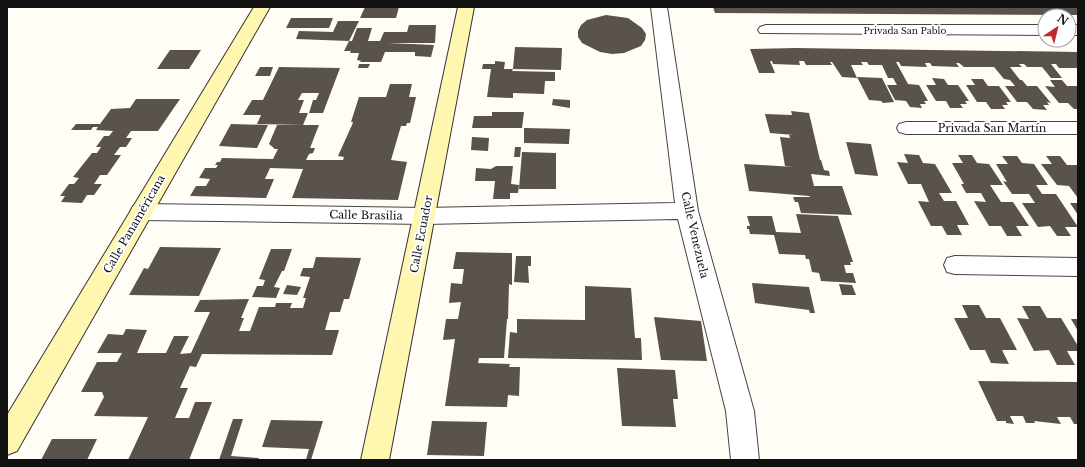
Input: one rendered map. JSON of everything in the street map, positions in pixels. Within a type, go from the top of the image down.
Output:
[{"type":"street","name":"Calle Panaméricana","points":[[7,441],[262,7]]},
{"type":"street","name":"Calle Ecuador","points":[[375,460],[466,7]]},
{"type":"street","name":"Calle Venezuela","points":[[659,7],[687,211],[740,411],[745,460]]},
{"type":"street","name":"Privada San Pablo","points":[[766,30],[1037,30]]},
{"type":"street","name":"Privada San Martín","points":[[906,128],[1078,128]]},
{"type":"street","name":"Calle Brasilia","points":[[141,212],[425,216],[687,211]]},
{"type":"street","points":[[956,265],[1078,267]]},
{"type":"building","points":[[365,7],[399,7],[396,18],[360,18]]},
{"type":"building","points":[[713,7],[1078,7],[1078,15],[1077,8],[1037,8],[1037,15],[715,13]]},
{"type":"building","points":[[606,15],[628,18],[642,28],[646,34],[645,40],[641,46],[624,53],[612,54],[600,52],[582,43],[578,37],[578,31],[581,25],[587,20]]},
{"type":"building","points":[[291,18],[333,18],[329,28],[286,28]]},
{"type":"building","points":[[338,21],[359,21],[349,41],[296,39],[299,31],[333,32]]},
{"type":"building","points":[[409,25],[436,25],[435,43],[388,43],[434,45],[431,57],[415,56],[415,52],[385,52],[381,62],[360,62],[361,61],[357,60],[359,53],[344,51],[349,41],[352,41],[357,28],[372,28],[368,41],[380,41],[384,32],[407,32]]},
{"type":"building","points":[[515,47],[562,48],[561,70],[513,69]]},
{"type":"building","points":[[796,48],[1078,52],[1078,68],[1059,68],[1056,64],[1051,64],[1062,78],[1051,78],[1042,67],[1027,67],[1024,64],[1019,64],[1022,67],[1010,67],[1020,80],[1022,80],[1027,86],[1037,86],[1051,103],[1047,102],[1049,105],[1043,105],[1047,110],[1033,109],[1027,102],[1017,102],[1005,86],[1015,86],[1010,80],[1004,79],[994,67],[964,67],[959,63],[956,63],[959,67],[932,66],[930,63],[925,63],[927,67],[901,66],[899,62],[896,62],[908,84],[919,85],[928,101],[924,101],[926,104],[920,104],[922,108],[910,107],[906,101],[895,100],[887,85],[897,85],[893,78],[888,78],[882,65],[869,65],[867,62],[861,62],[863,65],[851,65],[857,78],[842,77],[832,62],[830,62],[832,65],[806,65],[804,61],[799,61],[800,65],[773,64],[772,61],[770,61],[775,73],[759,73],[750,49]]},
{"type":"building","points":[[170,50],[201,50],[189,69],[157,69]]},
{"type":"building","points":[[495,61],[505,62],[504,69],[513,69],[512,71],[555,72],[555,81],[545,81],[544,94],[513,93],[513,98],[487,97],[491,69],[482,69],[483,64],[495,64]]},
{"type":"building","points":[[359,64],[370,64],[368,68],[358,68]]},
{"type":"building","points":[[260,67],[273,67],[270,76],[255,76]]},
{"type":"building","points":[[279,67],[340,68],[323,113],[309,113],[313,100],[316,100],[319,93],[302,93],[298,100],[304,100],[299,113],[308,113],[303,125],[257,124],[261,115],[243,115],[252,100],[263,100]]},
{"type":"building","points":[[857,77],[882,78],[894,102],[883,103],[881,101],[869,100]]},
{"type":"building","points":[[932,78],[944,79],[948,85],[958,85],[969,101],[965,101],[967,104],[960,104],[963,108],[950,108],[946,101],[936,101],[926,85],[936,85]]},
{"type":"building","points":[[971,79],[983,79],[988,86],[999,86],[1011,102],[1006,102],[1008,105],[1002,105],[1005,109],[991,109],[986,102],[977,102],[966,85],[975,85]]},
{"type":"building","points":[[1050,80],[1062,80],[1067,86],[1078,86],[1078,109],[1074,109],[1068,103],[1059,103],[1045,86],[1055,87]]},
{"type":"building","points":[[390,84],[412,84],[409,97],[416,97],[410,123],[407,123],[406,126],[401,126],[391,160],[407,162],[398,200],[292,198],[303,169],[270,168],[265,179],[274,179],[266,198],[190,196],[196,186],[206,186],[210,179],[199,178],[205,168],[216,168],[218,165],[215,165],[217,162],[220,162],[222,158],[273,159],[278,149],[275,149],[269,144],[277,125],[319,125],[310,148],[315,148],[313,153],[309,154],[306,160],[343,160],[344,157],[338,156],[352,125],[353,122],[351,122],[359,97],[386,97]]},
{"type":"building","points":[[136,99],[180,99],[158,131],[131,131],[126,138],[132,138],[126,147],[120,147],[114,155],[121,155],[107,175],[100,175],[94,184],[102,184],[94,195],[87,195],[82,203],[61,202],[65,196],[60,196],[69,184],[74,184],[79,178],[73,177],[92,153],[97,153],[101,147],[96,147],[104,136],[109,136],[113,131],[96,130],[98,127],[93,127],[91,130],[71,130],[76,124],[100,124],[111,109],[130,108]]},
{"type":"building","points":[[553,99],[570,100],[570,108],[552,105]]},
{"type":"building","points":[[791,111],[809,113],[820,160],[824,170],[829,171],[830,176],[811,174],[814,186],[842,186],[852,215],[801,213],[798,202],[795,202],[793,197],[810,197],[809,196],[749,191],[744,164],[794,167],[785,166],[780,137],[790,138],[789,135],[794,135],[770,133],[765,114],[792,115]]},
{"type":"building","points":[[492,112],[524,112],[522,128],[472,128],[474,116],[492,116]]},
{"type":"building","points":[[231,124],[268,125],[257,148],[219,146]]},
{"type":"building","points":[[524,128],[570,129],[569,144],[524,143]]},
{"type":"building","points":[[472,137],[489,138],[488,151],[471,150]]},
{"type":"building","points":[[846,142],[871,144],[878,176],[855,174]]},
{"type":"building","points":[[515,147],[521,147],[520,157],[514,157]]},
{"type":"building","points":[[522,152],[556,153],[556,189],[519,189]]},
{"type":"building","points":[[904,154],[919,155],[923,163],[935,164],[952,193],[939,193],[944,201],[956,201],[969,225],[957,225],[962,235],[947,235],[942,226],[931,226],[918,201],[929,202],[921,184],[908,184],[897,162],[908,163]]},
{"type":"building","points":[[958,155],[972,155],[977,163],[989,164],[1003,185],[990,185],[1001,202],[1013,202],[1029,226],[1016,226],[1022,236],[1007,236],[1001,226],[989,226],[974,201],[986,202],[981,193],[966,193],[961,184],[964,184],[952,163],[963,163]]},
{"type":"building","points":[[1002,156],[1017,156],[1022,163],[1034,164],[1048,185],[1036,185],[1042,194],[1056,194],[1078,227],[1065,227],[1071,236],[1057,236],[1050,226],[1038,227],[1022,203],[1035,203],[1029,194],[1012,194],[1003,181],[1007,182],[996,164],[1008,164]]},
{"type":"building","points":[[1046,156],[1060,156],[1067,165],[1078,165],[1078,198],[1069,186],[1057,185],[1041,164],[1052,164]]},
{"type":"building","points":[[496,166],[513,166],[511,184],[519,185],[518,193],[510,193],[510,199],[493,199],[495,181],[475,181],[476,168],[491,169]]},
{"type":"building","points":[[1070,203],[1078,203],[1078,215]]},
{"type":"building","points":[[796,214],[838,216],[853,262],[850,262],[851,265],[844,265],[846,273],[853,273],[856,283],[821,281],[819,273],[812,272],[809,259],[806,259],[805,255],[779,254],[774,235],[750,234],[749,229],[747,229],[747,226],[750,226],[747,216],[772,216],[776,232],[801,233]]},
{"type":"building","points":[[160,247],[221,248],[199,296],[129,295],[144,268],[148,269]]},
{"type":"building","points":[[271,249],[292,249],[284,271],[282,271],[274,287],[280,288],[276,298],[252,297],[257,286],[263,286],[265,280],[259,279]]},
{"type":"building","points":[[456,252],[512,253],[512,285],[509,284],[508,319],[504,358],[479,358],[478,363],[510,364],[509,367],[520,367],[519,396],[508,395],[507,407],[445,406],[455,339],[443,340],[446,319],[458,319],[461,302],[449,303],[451,283],[462,284],[464,269],[453,269]]},
{"type":"building","points":[[516,256],[531,256],[531,266],[528,266],[529,283],[514,282]]},
{"type":"building","points":[[316,257],[361,258],[349,299],[344,299],[340,312],[330,312],[325,330],[339,330],[332,355],[202,354],[196,367],[190,366],[180,388],[188,388],[175,418],[189,418],[195,402],[212,402],[189,460],[128,460],[148,417],[94,416],[104,397],[102,392],[81,392],[97,362],[117,362],[122,353],[97,353],[108,334],[123,335],[126,329],[147,330],[137,353],[166,353],[174,336],[189,336],[180,354],[191,353],[210,312],[194,312],[200,300],[249,299],[241,318],[244,318],[239,331],[250,331],[259,307],[275,307],[276,303],[292,303],[290,308],[303,308],[306,298],[303,298],[310,277],[300,276],[303,268],[313,268]]},
{"type":"building","points":[[752,283],[809,287],[815,313],[810,313],[809,310],[755,303]]},
{"type":"building","points":[[839,284],[852,285],[856,295],[842,295]]},
{"type":"building","points":[[287,285],[301,287],[297,295],[283,294]]},
{"type":"building","points":[[585,286],[631,288],[635,338],[641,338],[642,360],[508,358],[510,332],[517,333],[517,319],[585,320]]},
{"type":"building","points":[[962,305],[979,305],[986,318],[1000,318],[1017,350],[1002,350],[1009,364],[991,363],[985,350],[970,350],[954,318],[968,318]]},
{"type":"building","points":[[1022,306],[1040,306],[1047,318],[1061,318],[1078,346],[1078,351],[1067,351],[1075,365],[1057,365],[1049,350],[1034,351],[1017,318],[1029,319]]},
{"type":"building","points":[[654,317],[701,321],[707,361],[661,360]]},
{"type":"building","points":[[1071,319],[1078,319],[1078,331]]},
{"type":"building","points":[[617,368],[675,370],[678,399],[673,399],[676,427],[622,426]]},
{"type":"building","points":[[978,381],[1078,382],[1078,424],[1074,424],[1070,417],[1057,417],[1061,424],[1034,421],[1035,423],[1026,423],[1023,416],[1010,416],[1014,424],[1006,423],[1006,421],[997,421]]},
{"type":"building","points":[[233,419],[243,419],[231,456],[259,458],[258,460],[219,460]]},
{"type":"building","points":[[271,420],[323,421],[311,460],[306,460],[309,449],[262,447]]},
{"type":"building","points":[[432,421],[487,422],[484,456],[427,455]]},
{"type":"building","points":[[52,439],[97,439],[87,460],[41,460]]}]
